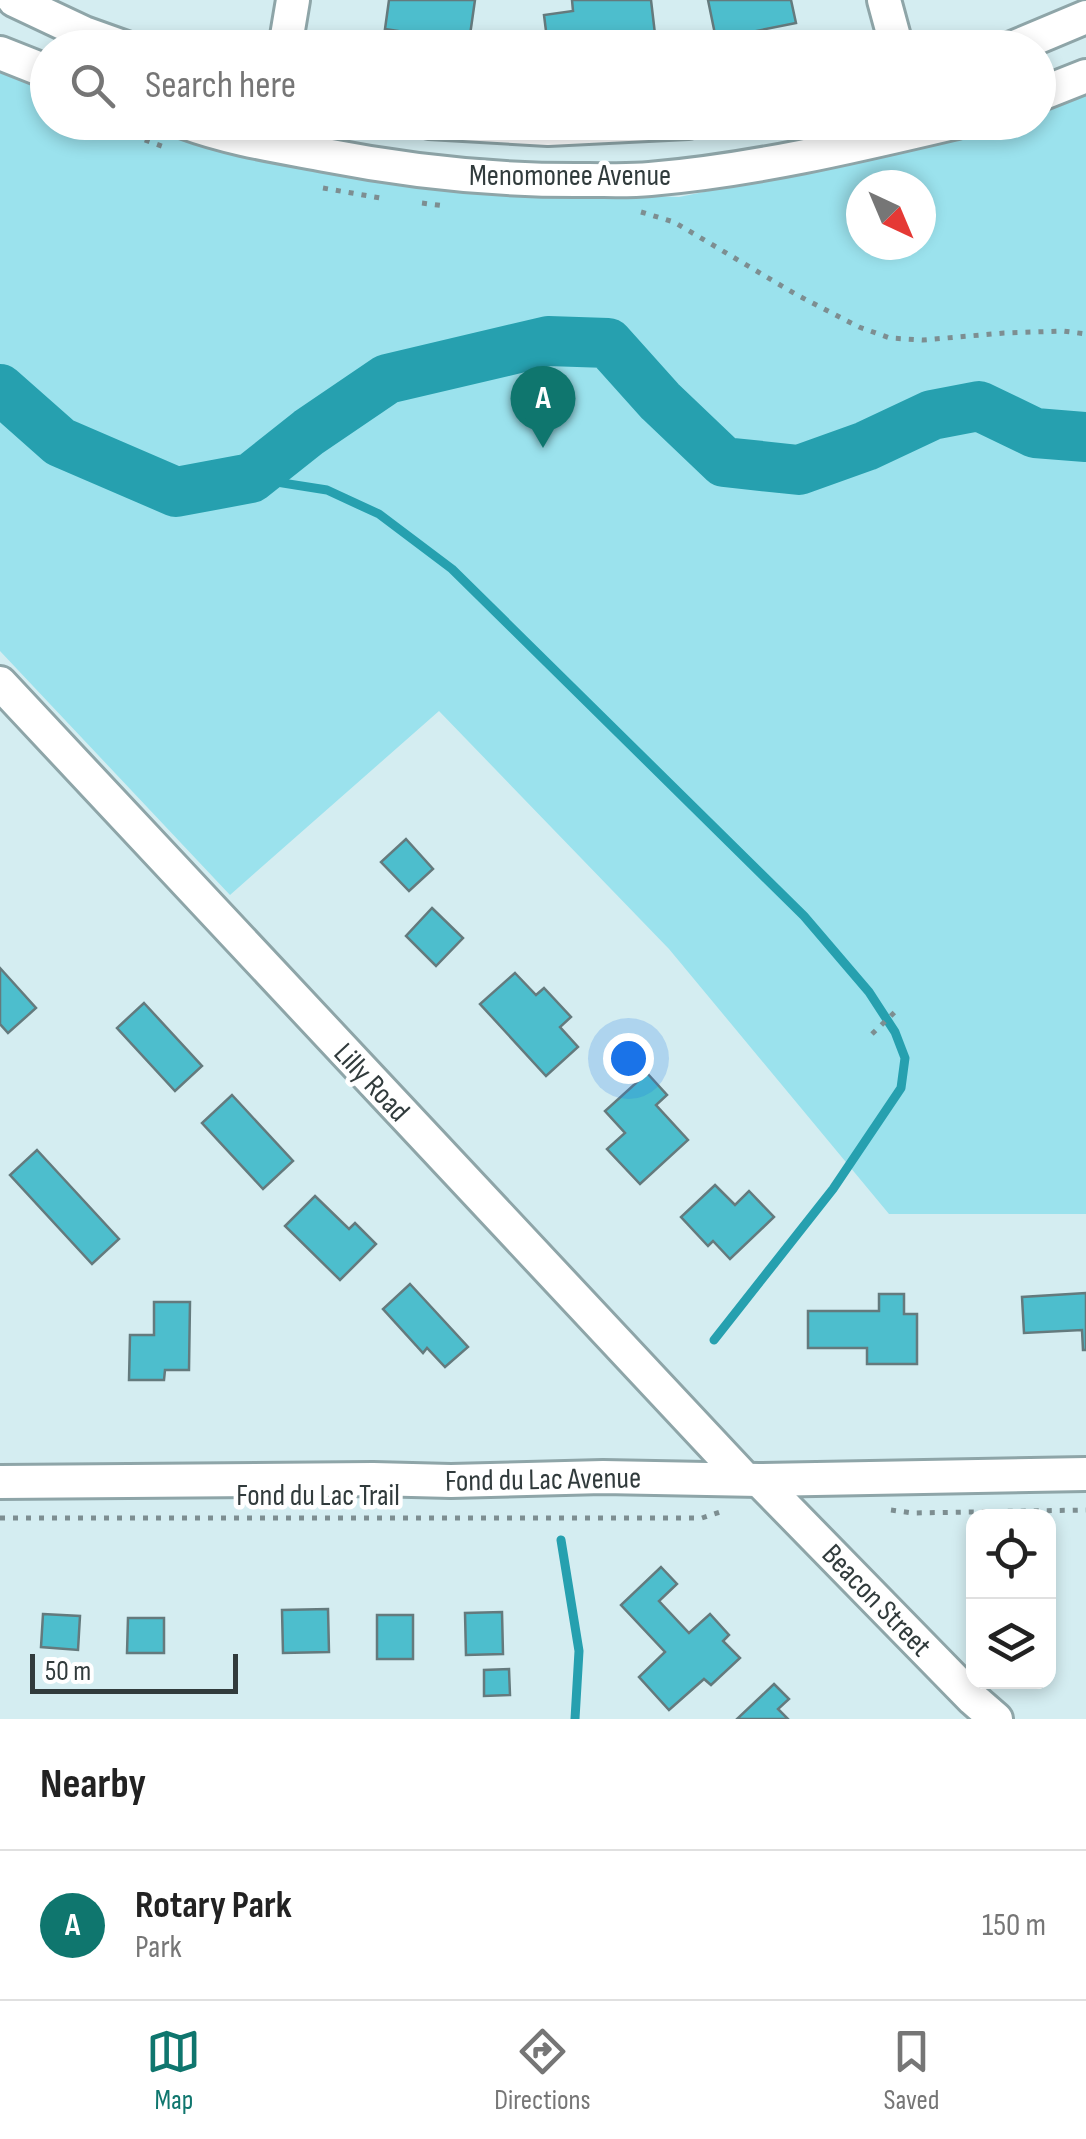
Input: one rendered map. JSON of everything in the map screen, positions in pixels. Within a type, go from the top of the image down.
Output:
[{"type":"street","points":[[14,0],[78,30]]},
{"type":"street","points":[[287,30],[293,0]]},
{"type":"street","points":[[884,0],[892,30]]},
{"type":"street","points":[[1055,30],[1086,17]]},
{"type":"street","points":[[0,54],[30,65]]},
{"type":"street","points":[[1056,88],[1086,76]]},
{"type":"street","name":"Menomonee Avenue","points":[[291,140],[372,164],[440,174],[552,180],[646,180],[728,170],[876,140]]},
{"type":"street","name":"Lilly Road","points":[[0,683],[746,1489]]},
{"type":"street","name":"Fond du Lac Avenue","points":[[0,1482],[602,1477],[746,1489],[1086,1474]]},
{"type":"street","name":"Beacon Street","points":[[746,1489],[996,1719]]},
{"type":"path","points":[[313,186],[402,201]]},
{"type":"path","points":[[419,203],[451,206]]},
{"type":"path","points":[[632,211],[674,222],[813,303],[890,338],[922,340],[1063,331],[1086,334]]},
{"type":"path","points":[[872,1034],[900,1007]]},
{"type":"path","name":"Fond du Lac Trail","points":[[0,1518],[702,1518],[746,1489]]},
{"type":"path","points":[[892,1510],[1086,1510]]},
{"type":"shaded area","points":[[0,72],[30,83],[30,140],[190,140],[430,189],[679,197],[958,140],[1056,140],[1056,100],[1086,88],[1086,1214],[889,1214],[669,949],[439,711],[230,895],[0,651]]},
{"type":"building","points":[[389,0],[475,0],[471,30],[385,29]]},
{"type":"building","points":[[572,0],[651,0],[655,30],[546,30],[544,15],[573,11]]},
{"type":"building","points":[[708,0],[791,0],[796,23],[761,30],[714,30]]},
{"type":"building","points":[[406,839],[433,869],[409,891],[381,862]]},
{"type":"building","points":[[432,908],[463,938],[436,966],[406,936]]},
{"type":"building","points":[[0,968],[36,1008],[8,1033],[0,1024]]},
{"type":"building","points":[[515,973],[536,995],[544,988],[571,1017],[560,1027],[578,1047],[546,1076],[480,1004]]},
{"type":"building","points":[[144,1003],[202,1066],[175,1091],[117,1028]]},
{"type":"building","points":[[647,1073],[667,1095],[656,1105],[688,1140],[640,1184],[607,1149],[625,1133],[605,1111]]},
{"type":"building","points":[[232,1095],[293,1161],[263,1189],[202,1123]]},
{"type":"building","points":[[37,1150],[119,1239],[92,1264],[10,1175]]},
{"type":"building","points":[[715,1185],[735,1205],[749,1191],[774,1217],[730,1259],[713,1241],[708,1246],[681,1217]]},
{"type":"building","points":[[315,1196],[349,1229],[355,1223],[376,1244],[340,1280],[285,1226]]},
{"type":"building","points":[[410,1284],[468,1347],[445,1367],[427,1348],[423,1353],[383,1309]]},
{"type":"building","points":[[1086,1293],[1086,1350],[1082,1330],[1024,1333],[1022,1297]]},
{"type":"building","points":[[879,1294],[904,1294],[904,1314],[917,1314],[917,1364],[867,1364],[867,1348],[808,1348],[808,1311],[879,1311]]},
{"type":"building","points":[[154,1302],[190,1302],[189,1370],[165,1370],[164,1380],[129,1380],[130,1335],[154,1335]]},
{"type":"building","points":[[661,1567],[677,1584],[659,1601],[689,1633],[710,1614],[729,1635],[723,1641],[740,1658],[711,1685],[704,1679],[669,1710],[639,1677],[665,1652],[621,1605]]},
{"type":"building","points":[[328,1609],[329,1652],[283,1653],[282,1610]]},
{"type":"building","points":[[502,1612],[503,1654],[466,1655],[465,1613]]},
{"type":"building","points":[[43,1614],[80,1616],[78,1650],[41,1647]]},
{"type":"building","points":[[377,1615],[413,1615],[413,1659],[377,1659]]},
{"type":"building","points":[[128,1618],[164,1618],[164,1653],[127,1653]]},
{"type":"building","points":[[509,1669],[510,1695],[484,1696],[484,1670]]},
{"type":"building","points":[[774,1684],[789,1699],[778,1709],[788,1719],[737,1719]]},
{"type":"waterway","points":[[0,389],[60,442],[176,492],[251,478],[309,432],[387,379],[548,341],[608,343],[660,401],[724,462],[799,470],[866,446],[932,415],[979,406],[1035,433],[1086,437]]},
{"type":"waterway","points":[[251,478],[327,490],[379,514],[452,569],[804,916],[869,992],[895,1032],[905,1058],[901,1088],[833,1189],[714,1340]]},
{"type":"waterway","points":[[561,1540],[579,1651],[575,1719]]},
{"type":"place","name":"Rotary Park","points":[[543,448]]}]
